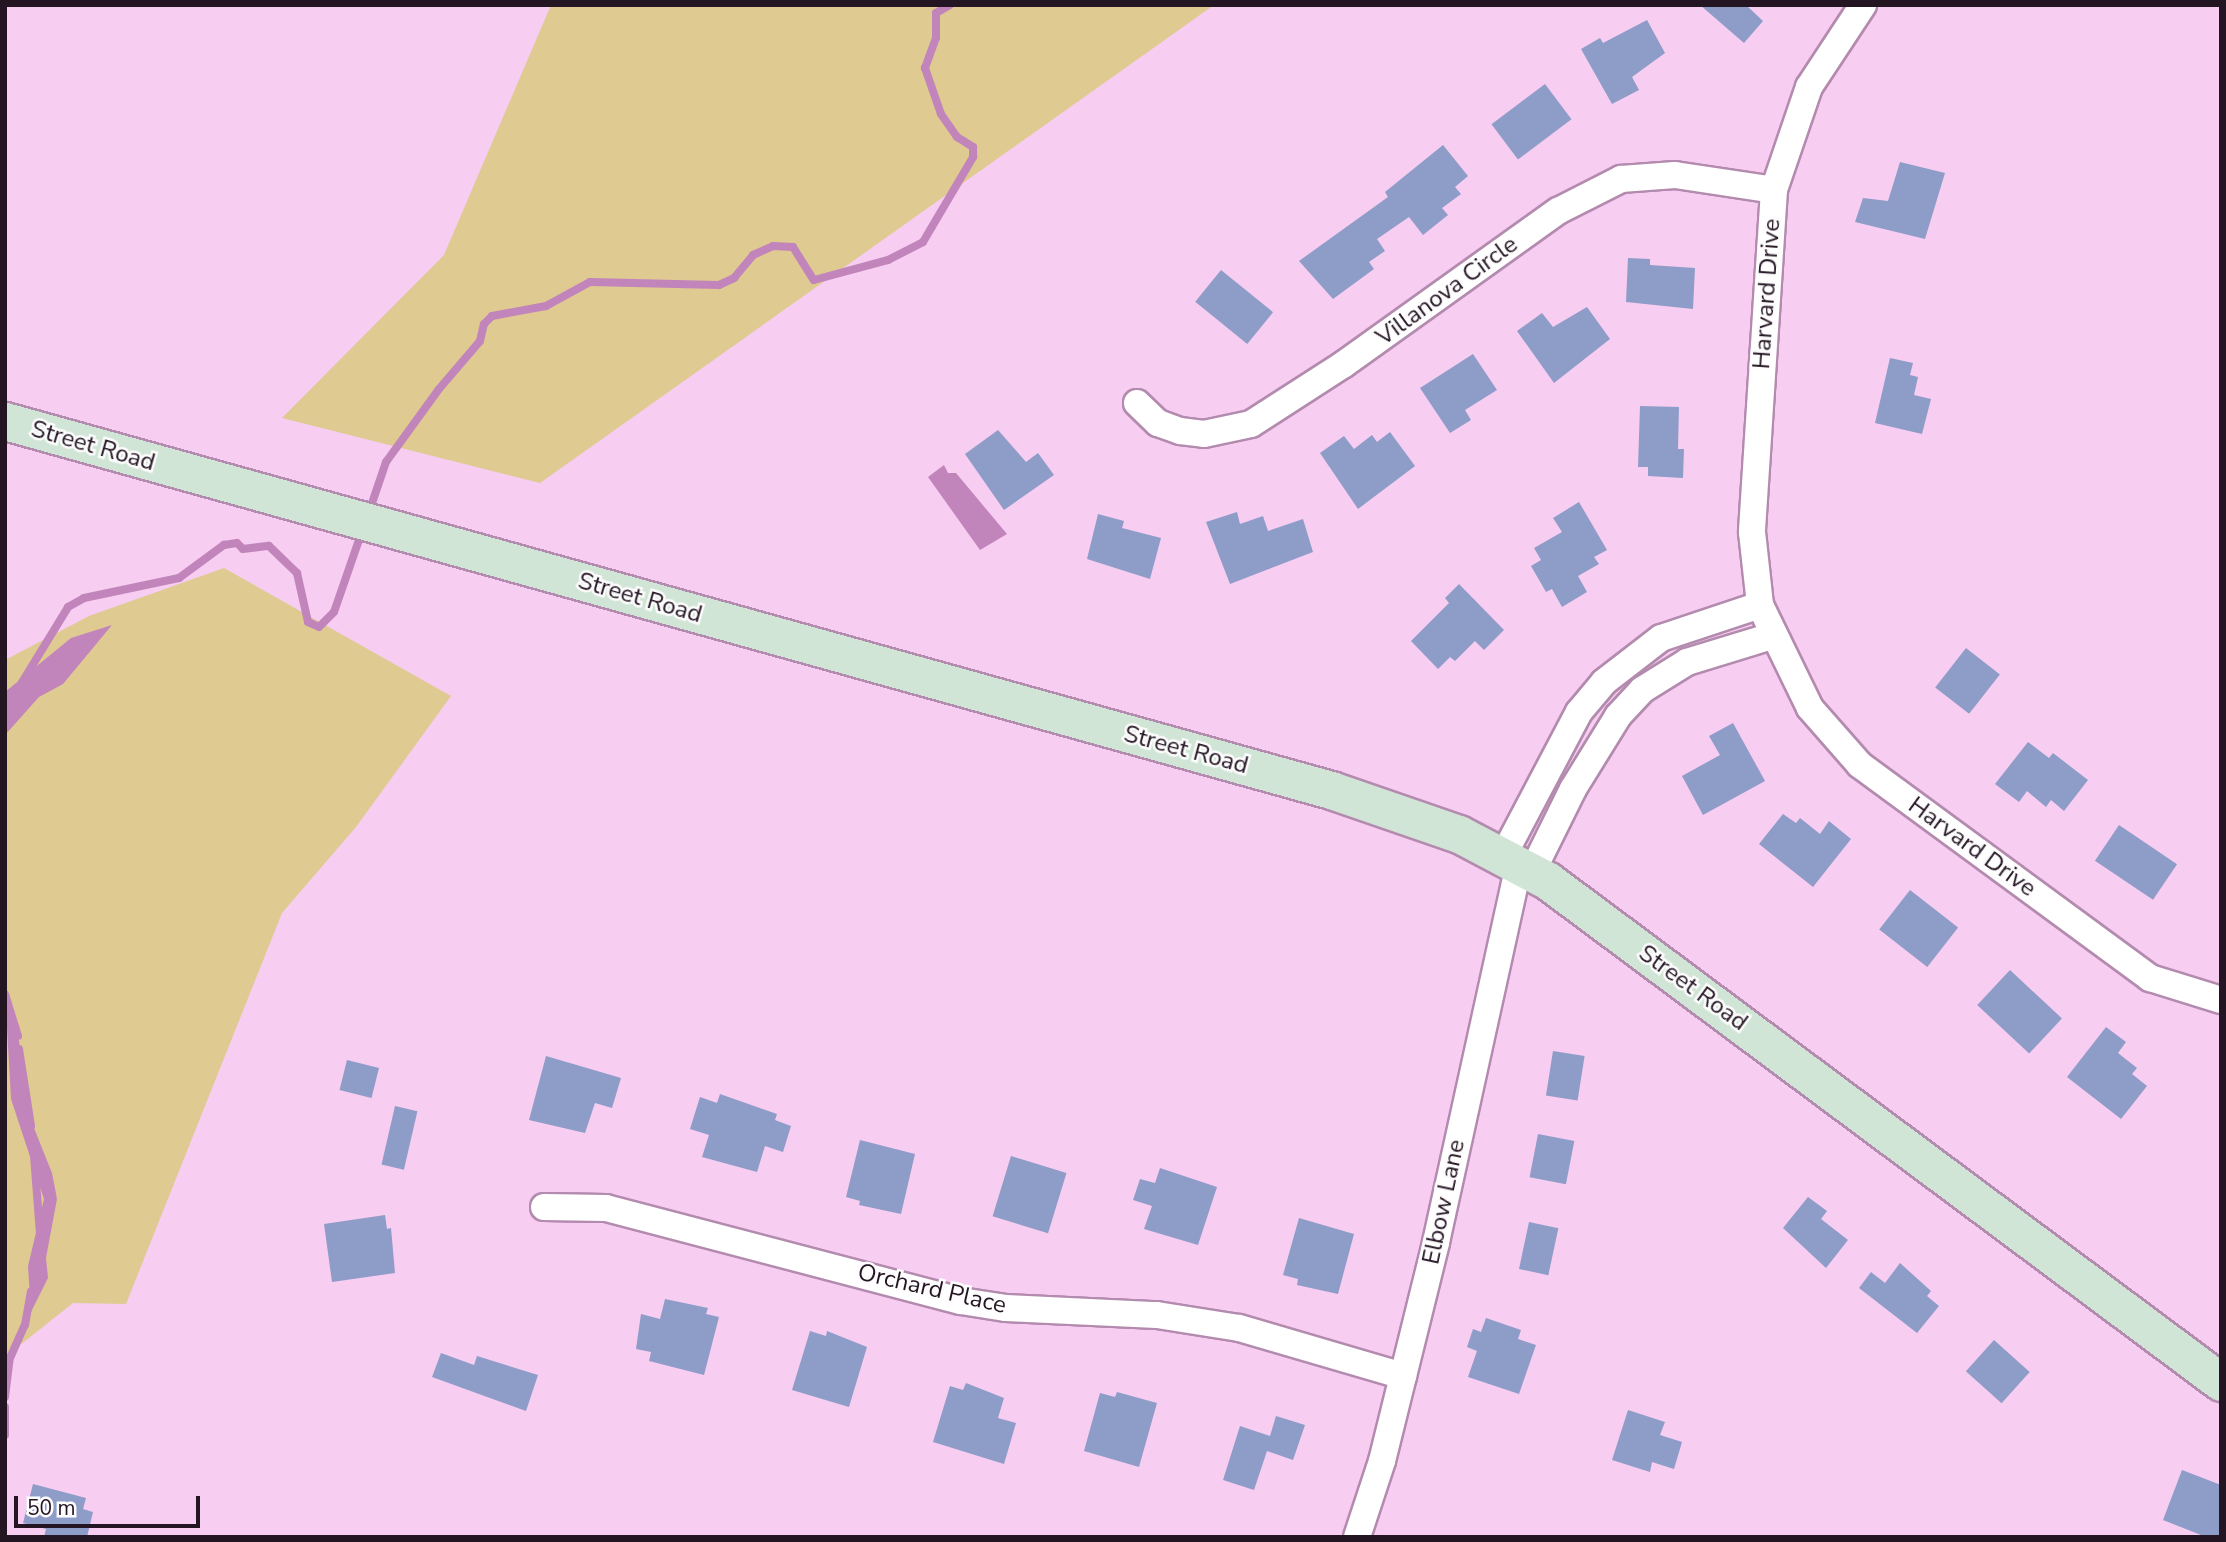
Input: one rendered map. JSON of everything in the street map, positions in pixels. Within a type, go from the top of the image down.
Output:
[{"type":"main road","name":"Street Road","points":[[5,421],[1398,810],[1518,864],[1838,1094],[2221,1382]]},
{"type":"street","name":"Harvard Drive","points":[[1863,5],[1809,87],[1774,190],[1752,532],[1760,605],[1772,636],[1810,708],[1860,765],[2150,978],[2221,1000]]},
{"type":"street","name":"Villanova Circle","points":[[1137,403],[1158,423],[1180,431],[1204,434],[1251,425],[1344,365],[1558,211],[1621,179],[1675,175],[1774,190]]},
{"type":"street","points":[[1518,864],[1531,795],[1599,687],[1661,638],[1760,605]]},
{"type":"street","points":[[1518,864],[1573,789],[1618,716],[1642,690],[1687,662],[1772,636]]},
{"type":"street","name":"Elbow Lane","points":[[1357,1537],[1403,1376],[1518,864]]},
{"type":"street","name":"Orchard Place","points":[[544,1207],[606,1208],[961,1301],[1006,1308],[1157,1315],[1239,1328],[1403,1376]]},
{"type":"shaded area","points":[[551,5],[1214,5],[540,483],[282,418],[444,255]]},
{"type":"shaded area","points":[[944,465],[948,473],[956,473],[1007,534],[980,550],[928,477]]},
{"type":"shaded area","points":[[224,568],[451,696],[356,827],[282,913],[126,1304],[73,1303],[5,1357],[5,660],[89,616]]},
{"type":"shaded area","points":[[112,625],[63,684],[39,697],[5,735],[5,692],[71,638]]},
{"type":"shaded area","points":[[5,993],[16,1020],[30,1118],[52,1173],[57,1199],[46,1258],[48,1278],[31,1312],[28,1266],[44,1199],[11,1099]]},
{"type":"building","points":[[1700,5],[1746,5],[1763,21],[1744,43]]},
{"type":"building","points":[[1647,20],[1665,53],[1632,77],[1639,90],[1612,104],[1581,49],[1600,38],[1603,43]]},
{"type":"building","points":[[1545,84],[1571,119],[1518,159],[1491,124]]},
{"type":"building","points":[[1443,145],[1468,176],[1455,187],[1461,194],[1442,208],[1448,215],[1423,235],[1409,217],[1377,239],[1385,251],[1369,262],[1374,269],[1333,299],[1299,261],[1388,197],[1385,192]]},
{"type":"building","points":[[1900,162],[1945,173],[1925,239],[1855,222],[1863,198],[1888,201]]},
{"type":"building","points":[[1628,258],[1650,259],[1650,265],[1695,268],[1693,309],[1626,302]]},
{"type":"building","points":[[1221,270],[1273,312],[1247,344],[1195,302]]},
{"type":"building","points":[[1587,307],[1610,339],[1554,383],[1517,331],[1542,313],[1553,327]]},
{"type":"building","points":[[1473,354],[1497,390],[1465,410],[1471,420],[1450,433],[1420,388]]},
{"type":"building","points":[[1890,358],[1913,363],[1910,375],[1918,377],[1914,395],[1931,399],[1922,434],[1875,423]]},
{"type":"building","points":[[1640,406],[1679,407],[1678,449],[1684,449],[1683,478],[1648,476],[1648,467],[1638,467]]},
{"type":"building","points":[[998,430],[1026,462],[1038,453],[1054,475],[1004,510],[965,454]]},
{"type":"building","points":[[1390,432],[1415,466],[1358,509],[1320,453],[1344,436],[1354,449],[1372,435],[1377,442]]},
{"type":"building","points":[[1579,502],[1607,550],[1594,557],[1599,564],[1578,576],[1587,592],[1562,607],[1552,589],[1546,592],[1531,566],[1541,560],[1534,548],[1562,532],[1553,518]]},
{"type":"building","points":[[1237,512],[1240,524],[1263,516],[1268,531],[1303,519],[1313,552],[1230,584],[1206,522]]},
{"type":"building","points":[[1098,514],[1124,521],[1122,528],[1161,538],[1150,579],[1087,559]]},
{"type":"building","points":[[1459,584],[1504,630],[1484,650],[1475,641],[1455,661],[1450,657],[1438,669],[1411,641],[1449,603],[1445,598]]},
{"type":"building","points":[[1966,648],[2000,674],[1969,714],[1935,687]]},
{"type":"building","points":[[1733,723],[1765,781],[1703,815],[1682,776],[1720,755],[1709,736]]},
{"type":"building","points":[[2028,742],[2049,758],[2053,753],[2088,780],[2064,811],[2051,800],[2046,807],[2027,791],[2019,802],[1995,784]]},
{"type":"building","points":[[1783,814],[1796,823],[1800,818],[1820,834],[1829,821],[1851,839],[1813,887],[1759,844]]},
{"type":"building","points":[[2119,825],[2177,864],[2153,900],[2095,861]]},
{"type":"building","points":[[1910,890],[1958,928],[1927,967],[1879,929]]},
{"type":"building","points":[[2010,970],[2062,1018],[2029,1054],[1977,1005]]},
{"type":"building","points":[[2106,1027],[2126,1042],[2118,1053],[2137,1068],[2132,1074],[2147,1086],[2121,1119],[2067,1077]]},
{"type":"building","points":[[1553,1051],[1585,1056],[1578,1100],[1546,1095]]},
{"type":"building","points":[[546,1056],[621,1078],[612,1108],[595,1103],[585,1133],[529,1120]]},
{"type":"building","points":[[347,1060],[379,1068],[372,1098],[340,1090]]},
{"type":"building","points":[[720,1094],[777,1114],[775,1120],[791,1126],[783,1152],[765,1146],[757,1172],[702,1157],[709,1135],[690,1129],[700,1097],[717,1103]]},
{"type":"building","points":[[395,1106],[417,1111],[404,1170],[382,1164]]},
{"type":"building","points":[[1538,1134],[1574,1141],[1566,1184],[1530,1177]]},
{"type":"building","points":[[860,1140],[915,1154],[901,1214],[859,1205],[860,1201],[846,1197]]},
{"type":"building","points":[[1011,1156],[1066,1173],[1048,1233],[993,1216]]},
{"type":"building","points":[[1160,1168],[1217,1187],[1198,1245],[1144,1229],[1152,1206],[1133,1200],[1140,1179],[1155,1183]]},
{"type":"building","points":[[1808,1197],[1827,1211],[1821,1219],[1848,1240],[1826,1268],[1783,1228]]},
{"type":"building","points":[[385,1215],[387,1229],[391,1228],[395,1273],[332,1282],[324,1224]]},
{"type":"building","points":[[1299,1218],[1354,1234],[1338,1294],[1297,1285],[1298,1279],[1283,1275]]},
{"type":"building","points":[[1529,1222],[1558,1228],[1548,1275],[1519,1269]]},
{"type":"building","points":[[1900,1263],[1931,1291],[1927,1296],[1939,1306],[1917,1333],[1859,1288],[1871,1272],[1885,1283]]},
{"type":"building","points":[[665,1299],[708,1308],[706,1314],[719,1317],[704,1375],[649,1361],[651,1352],[636,1349],[641,1314],[660,1319]]},
{"type":"building","points":[[1486,1318],[1521,1330],[1518,1339],[1536,1345],[1519,1394],[1468,1377],[1477,1351],[1467,1347],[1473,1329],[1481,1332]]},
{"type":"building","points":[[810,1331],[826,1336],[827,1331],[867,1347],[849,1407],[792,1390]]},
{"type":"building","points":[[1994,1340],[2030,1372],[2002,1403],[1966,1371]]},
{"type":"building","points":[[441,1353],[474,1365],[477,1356],[538,1375],[526,1411],[432,1377]]},
{"type":"building","points":[[966,1383],[1004,1398],[998,1418],[1016,1423],[1004,1464],[933,1442],[950,1386],[963,1390]]},
{"type":"building","points":[[1117,1392],[1157,1403],[1139,1467],[1084,1451],[1100,1393],[1115,1397]]},
{"type":"building","points":[[1628,1410],[1665,1422],[1660,1435],[1682,1442],[1674,1469],[1652,1462],[1650,1472],[1612,1460]]},
{"type":"building","points":[[1276,1416],[1305,1425],[1293,1460],[1267,1451],[1254,1490],[1223,1480],[1240,1426],[1270,1436]]},
{"type":"building","points":[[2182,1470],[2221,1485],[2221,1537],[2206,1537],[2163,1520]]},
{"type":"building","points":[[33,1484],[86,1498],[83,1509],[93,1512],[87,1537],[44,1537],[46,1529],[23,1523]]},
{"type":"waterway","points":[[369,512],[386,462],[439,389],[480,341],[484,324],[492,316],[546,306],[590,282],[719,285],[734,278],[753,255],[773,246],[793,247],[814,280],[888,260],[923,242],[973,157],[973,147],[957,137],[941,114],[925,68],[936,38],[936,13],[950,5]]},
{"type":"waterway","points":[[5,710],[68,607],[84,598],[179,578],[224,545],[237,543],[243,549],[269,546],[297,573],[308,622],[319,627],[334,612],[362,531]]},
{"type":"waterway","points":[[5,994],[18,1036]]},
{"type":"waterway","points":[[19,1049],[31,1126]]},
{"type":"waterway","points":[[34,1156],[40,1234]]},
{"type":"waterway","points":[[5,1397],[10,1358],[25,1325],[31,1292]]},
{"type":"waterway","points":[[5,1407],[5,1435]]}]
